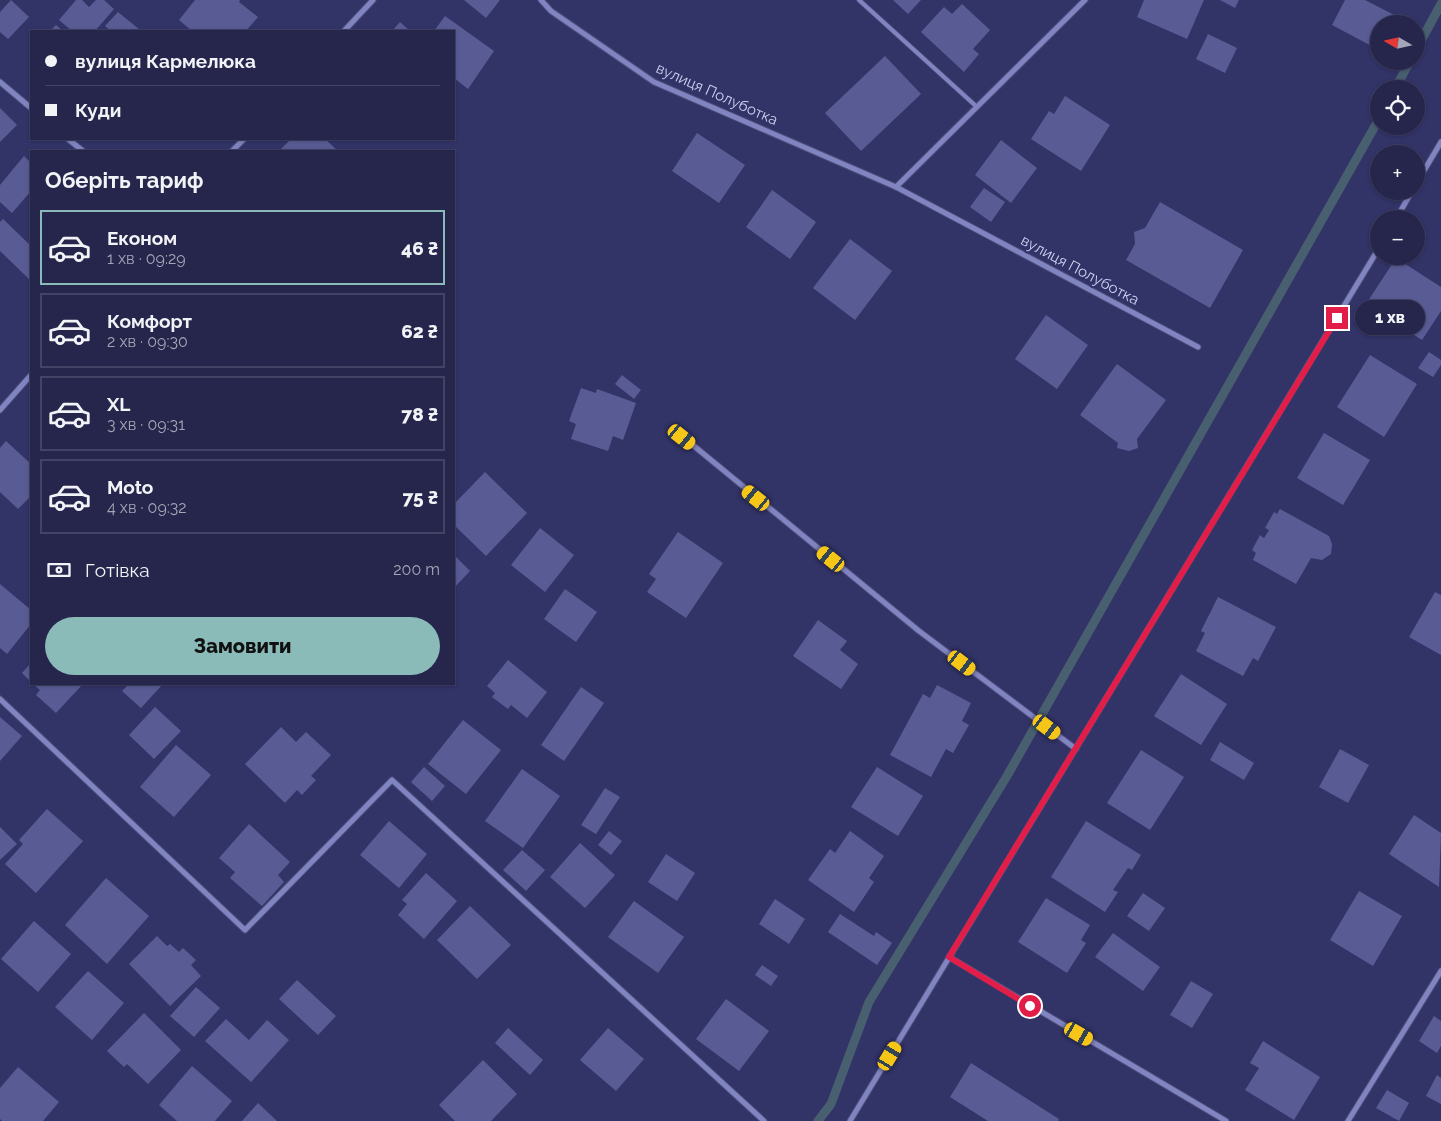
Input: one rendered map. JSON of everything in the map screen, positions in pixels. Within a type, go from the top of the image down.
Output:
[{"type":"street","points":[[345,30],[373,0]]},
{"type":"street","name":"вулиця Полуботка","points":[[541,0],[551,11],[654,82],[896,187],[1198,347]]},
{"type":"street","points":[[896,187],[1085,0]]},
{"type":"street","points":[[0,82],[30,107]]},
{"type":"street","points":[[69,140],[82,150]]},
{"type":"street","points":[[233,150],[243,140]]},
{"type":"street","points":[[1425,169],[1441,142]]},
{"type":"street","points":[[850,1121],[1370,263]]},
{"type":"street","points":[[0,410],[30,376]]},
{"type":"street","points":[[682,437],[919,632],[1076,749]]},
{"type":"street","points":[[0,699],[245,930],[392,780],[764,1121]]},
{"type":"street","points":[[949,957],[1226,1121]]},
{"type":"street","points":[[1348,1121],[1441,971]]},
{"type":"lane","points":[[859,0],[977,107]]},
{"type":"building","points":[[11,0],[29,17],[8,39],[0,32],[0,12]]},
{"type":"building","points":[[76,0],[82,0],[89,7],[96,0],[104,0],[114,9],[96,30],[71,30],[59,20]]},
{"type":"building","points":[[195,0],[240,0],[239,2],[258,17],[247,30],[191,30],[179,20]]},
{"type":"building","points":[[464,0],[500,0],[486,18]]},
{"type":"building","points":[[893,0],[921,0],[908,14]]},
{"type":"building","points":[[1144,0],[1204,0],[1187,39],[1137,17]]},
{"type":"building","points":[[1220,0],[1239,0],[1235,8]]},
{"type":"building","points":[[1345,0],[1365,0],[1394,15],[1370,15],[1370,45],[1332,25]]},
{"type":"building","points":[[962,4],[990,30],[973,49],[979,54],[964,72],[921,32],[944,7],[952,14]]},
{"type":"building","points":[[118,12],[140,30],[110,30],[105,26]]},
{"type":"building","points":[[445,16],[494,51],[468,89],[455,79],[455,30],[435,30]]},
{"type":"building","points":[[400,22],[409,30],[393,30]]},
{"type":"building","points":[[56,25],[62,30],[51,30]]},
{"type":"building","points":[[1208,34],[1237,48],[1225,73],[1196,59]]},
{"type":"building","points":[[885,56],[921,94],[861,151],[825,113]]},
{"type":"building","points":[[1065,96],[1110,125],[1081,171],[1031,139],[1049,111],[1054,114]]},
{"type":"building","points":[[0,108],[17,125],[0,142]]},
{"type":"building","points":[[697,133],[745,165],[719,203],[672,171]]},
{"type":"building","points":[[290,140],[326,140],[337,150],[280,150]]},
{"type":"building","points":[[1001,140],[1037,168],[1011,203],[975,175]]},
{"type":"building","points":[[24,156],[30,162],[30,192],[12,213],[0,202],[0,185]]},
{"type":"building","points":[[984,188],[1005,202],[991,222],[970,207]]},
{"type":"building","points":[[772,190],[816,222],[790,259],[746,227]]},
{"type":"building","points":[[1160,202],[1243,250],[1210,308],[1126,260],[1135,244],[1134,232],[1145,228]]},
{"type":"building","points":[[3,219],[30,245],[30,280],[0,251],[0,222]]},
{"type":"building","points":[[850,239],[892,271],[855,320],[813,288]]},
{"type":"building","points":[[1391,265],[1407,265],[1441,287],[1441,311],[1422,340],[1366,304]]},
{"type":"building","points":[[1046,315],[1088,345],[1057,389],[1015,359]]},
{"type":"building","points":[[1429,352],[1441,360],[1441,365],[1433,377],[1418,368]]},
{"type":"building","points":[[1370,355],[1417,384],[1384,437],[1337,407]]},
{"type":"building","points":[[1117,364],[1166,400],[1137,439],[1138,448],[1129,451],[1117,448],[1118,443],[1080,415]]},
{"type":"building","points":[[622,375],[641,390],[634,399],[615,384]]},
{"type":"building","points":[[581,388],[596,393],[597,389],[636,403],[623,440],[613,436],[608,451],[571,439],[576,424],[569,421]]},
{"type":"building","points":[[1324,433],[1370,460],[1343,505],[1297,478]]},
{"type":"building","points":[[6,441],[30,463],[30,497],[18,509],[0,492],[0,448]]},
{"type":"building","points":[[485,472],[527,513],[486,556],[455,526],[455,503]]},
{"type":"building","points":[[1280,509],[1329,536],[1332,544],[1331,554],[1322,560],[1311,558],[1296,584],[1253,560],[1256,553],[1252,550],[1260,535],[1264,538],[1269,530],[1265,528],[1274,512],[1277,514]]},
{"type":"building","points":[[540,528],[574,555],[545,592],[511,565]]},
{"type":"building","points":[[678,532],[723,563],[686,618],[647,592],[656,579],[649,574]]},
{"type":"building","points":[[455,556],[470,571],[455,587]]},
{"type":"building","points":[[0,584],[30,609],[30,625],[7,654],[0,648]]},
{"type":"building","points":[[565,589],[597,612],[576,642],[544,619]]},
{"type":"building","points":[[1435,592],[1441,595],[1441,655],[1409,637]]},
{"type":"building","points":[[1218,597],[1276,627],[1258,661],[1253,658],[1243,676],[1196,651],[1205,633],[1201,631]]},
{"type":"building","points":[[818,620],[847,641],[840,650],[858,664],[841,689],[793,656]]},
{"type":"building","points":[[508,660],[547,692],[527,718],[511,705],[508,709],[492,697],[495,693],[487,686]]},
{"type":"building","points":[[30,664],[30,681],[22,673]]},
{"type":"building","points":[[1181,674],[1227,704],[1201,745],[1154,716]]},
{"type":"building","points":[[34,685],[82,685],[56,713],[36,695],[40,690]]},
{"type":"building","points":[[128,685],[162,685],[141,708],[122,691]]},
{"type":"building","points":[[937,685],[971,703],[962,721],[969,725],[953,753],[946,749],[931,777],[890,755],[923,694],[930,698]]},
{"type":"building","points":[[581,687],[604,703],[564,761],[541,745]]},
{"type":"building","points":[[155,707],[181,731],[154,759],[129,735]]},
{"type":"building","points":[[0,717],[22,736],[0,761]]},
{"type":"building","points":[[463,720],[501,750],[466,794],[428,764]]},
{"type":"building","points":[[281,727],[296,742],[306,732],[331,755],[311,776],[316,780],[302,795],[297,790],[285,803],[245,764]]},
{"type":"building","points":[[1220,742],[1254,763],[1244,780],[1210,760]]},
{"type":"building","points":[[176,745],[211,775],[174,817],[140,787]]},
{"type":"building","points":[[1340,749],[1369,765],[1348,803],[1319,787]]},
{"type":"building","points":[[1141,750],[1184,777],[1150,830],[1107,803]]},
{"type":"building","points":[[424,767],[445,786],[432,801],[411,782]]},
{"type":"building","points":[[877,767],[923,796],[898,836],[851,807]]},
{"type":"building","points":[[522,769],[560,796],[523,848],[485,821]]},
{"type":"building","points":[[605,788],[620,797],[596,834],[581,825]]},
{"type":"building","points":[[47,809],[83,841],[36,893],[5,864],[23,844],[19,840]]},
{"type":"building","points":[[1414,815],[1441,833],[1439,887],[1389,854]]},
{"type":"building","points":[[389,821],[427,854],[399,888],[360,855]]},
{"type":"building","points":[[1086,821],[1141,855],[1132,870],[1128,868],[1113,890],[1118,892],[1105,912],[1051,877]]},
{"type":"building","points":[[249,824],[290,862],[278,875],[284,882],[262,906],[230,878],[235,872],[219,858]]},
{"type":"building","points":[[0,827],[17,844],[0,860]]},
{"type":"building","points":[[609,831],[622,841],[611,855],[598,845]]},
{"type":"building","points":[[850,831],[884,856],[869,878],[874,882],[854,912],[808,880],[830,849],[835,853]]},
{"type":"building","points":[[580,843],[615,875],[585,908],[550,877]]},
{"type":"building","points":[[522,850],[545,870],[526,891],[503,870]]},
{"type":"building","points":[[666,854],[695,873],[677,901],[648,882]]},
{"type":"building","points":[[426,873],[457,901],[424,939],[398,915],[407,904],[402,900]]},
{"type":"building","points":[[106,878],[149,916],[107,964],[65,925]]},
{"type":"building","points":[[1359,891],[1402,916],[1373,966],[1330,940]]},
{"type":"building","points":[[1143,893],[1165,908],[1149,931],[1127,916]]},
{"type":"building","points":[[1046,898],[1090,925],[1081,940],[1086,943],[1067,973],[1018,942]]},
{"type":"building","points":[[775,899],[805,919],[789,944],[759,924]]},
{"type":"building","points":[[634,901],[684,937],[658,973],[608,937]]},
{"type":"building","points":[[470,906],[511,945],[477,979],[437,940]]},
{"type":"building","points":[[840,914],[874,936],[876,932],[892,943],[877,965],[828,932]]},
{"type":"building","points":[[34,921],[71,954],[38,992],[1,959]]},
{"type":"building","points":[[1113,933],[1160,967],[1143,991],[1095,957]]},
{"type":"building","points":[[157,936],[167,946],[170,944],[179,952],[183,948],[196,960],[191,965],[201,976],[170,1006],[129,964]]},
{"type":"building","points":[[762,965],[778,976],[771,986],[755,975]]},
{"type":"building","points":[[88,971],[124,1003],[92,1040],[55,1007]]},
{"type":"building","points":[[297,980],[336,1016],[318,1035],[279,999]]},
{"type":"building","points":[[1191,981],[1213,994],[1192,1028],[1170,1015]]},
{"type":"building","points":[[196,987],[220,1008],[194,1037],[170,1016]]},
{"type":"building","points":[[726,999],[769,1031],[739,1071],[696,1039]]},
{"type":"building","points":[[144,1013],[181,1050],[148,1084],[127,1064],[124,1067],[107,1051]]},
{"type":"building","points":[[1434,1016],[1441,1021],[1441,1046],[1437,1053],[1419,1041]]},
{"type":"building","points":[[226,1019],[249,1040],[267,1020],[289,1040],[251,1082],[205,1041]]},
{"type":"building","points":[[508,1028],[543,1060],[530,1075],[495,1043]]},
{"type":"building","points":[[608,1028],[644,1059],[616,1091],[580,1060]]},
{"type":"building","points":[[1263,1041],[1320,1077],[1294,1120],[1245,1090],[1259,1068],[1250,1063]]},
{"type":"building","points":[[483,1060],[517,1094],[491,1121],[455,1121],[439,1105]]},
{"type":"building","points":[[971,1063],[1059,1119],[1058,1121],[988,1121],[950,1097]]},
{"type":"building","points":[[192,1066],[232,1101],[215,1121],[177,1121],[159,1105]]},
{"type":"building","points":[[18,1067],[59,1102],[43,1121],[2,1121],[0,1119],[0,1088]]},
{"type":"building","points":[[1437,1075],[1441,1078],[1441,1104],[1426,1096]]},
{"type":"building","points":[[1387,1090],[1409,1103],[1399,1121],[1376,1108]]},
{"type":"building","points":[[258,1103],[277,1121],[242,1121]]},
{"type":"waterway","points":[[1425,33],[1441,4]]},
{"type":"waterway","points":[[1400,80],[1405,70]]},
{"type":"waterway","points":[[818,1121],[831,1104],[869,1002],[1007,776],[1370,135]]},
{"type":"route","points":[[1030,1006],[949,957],[1337,318]]}]
